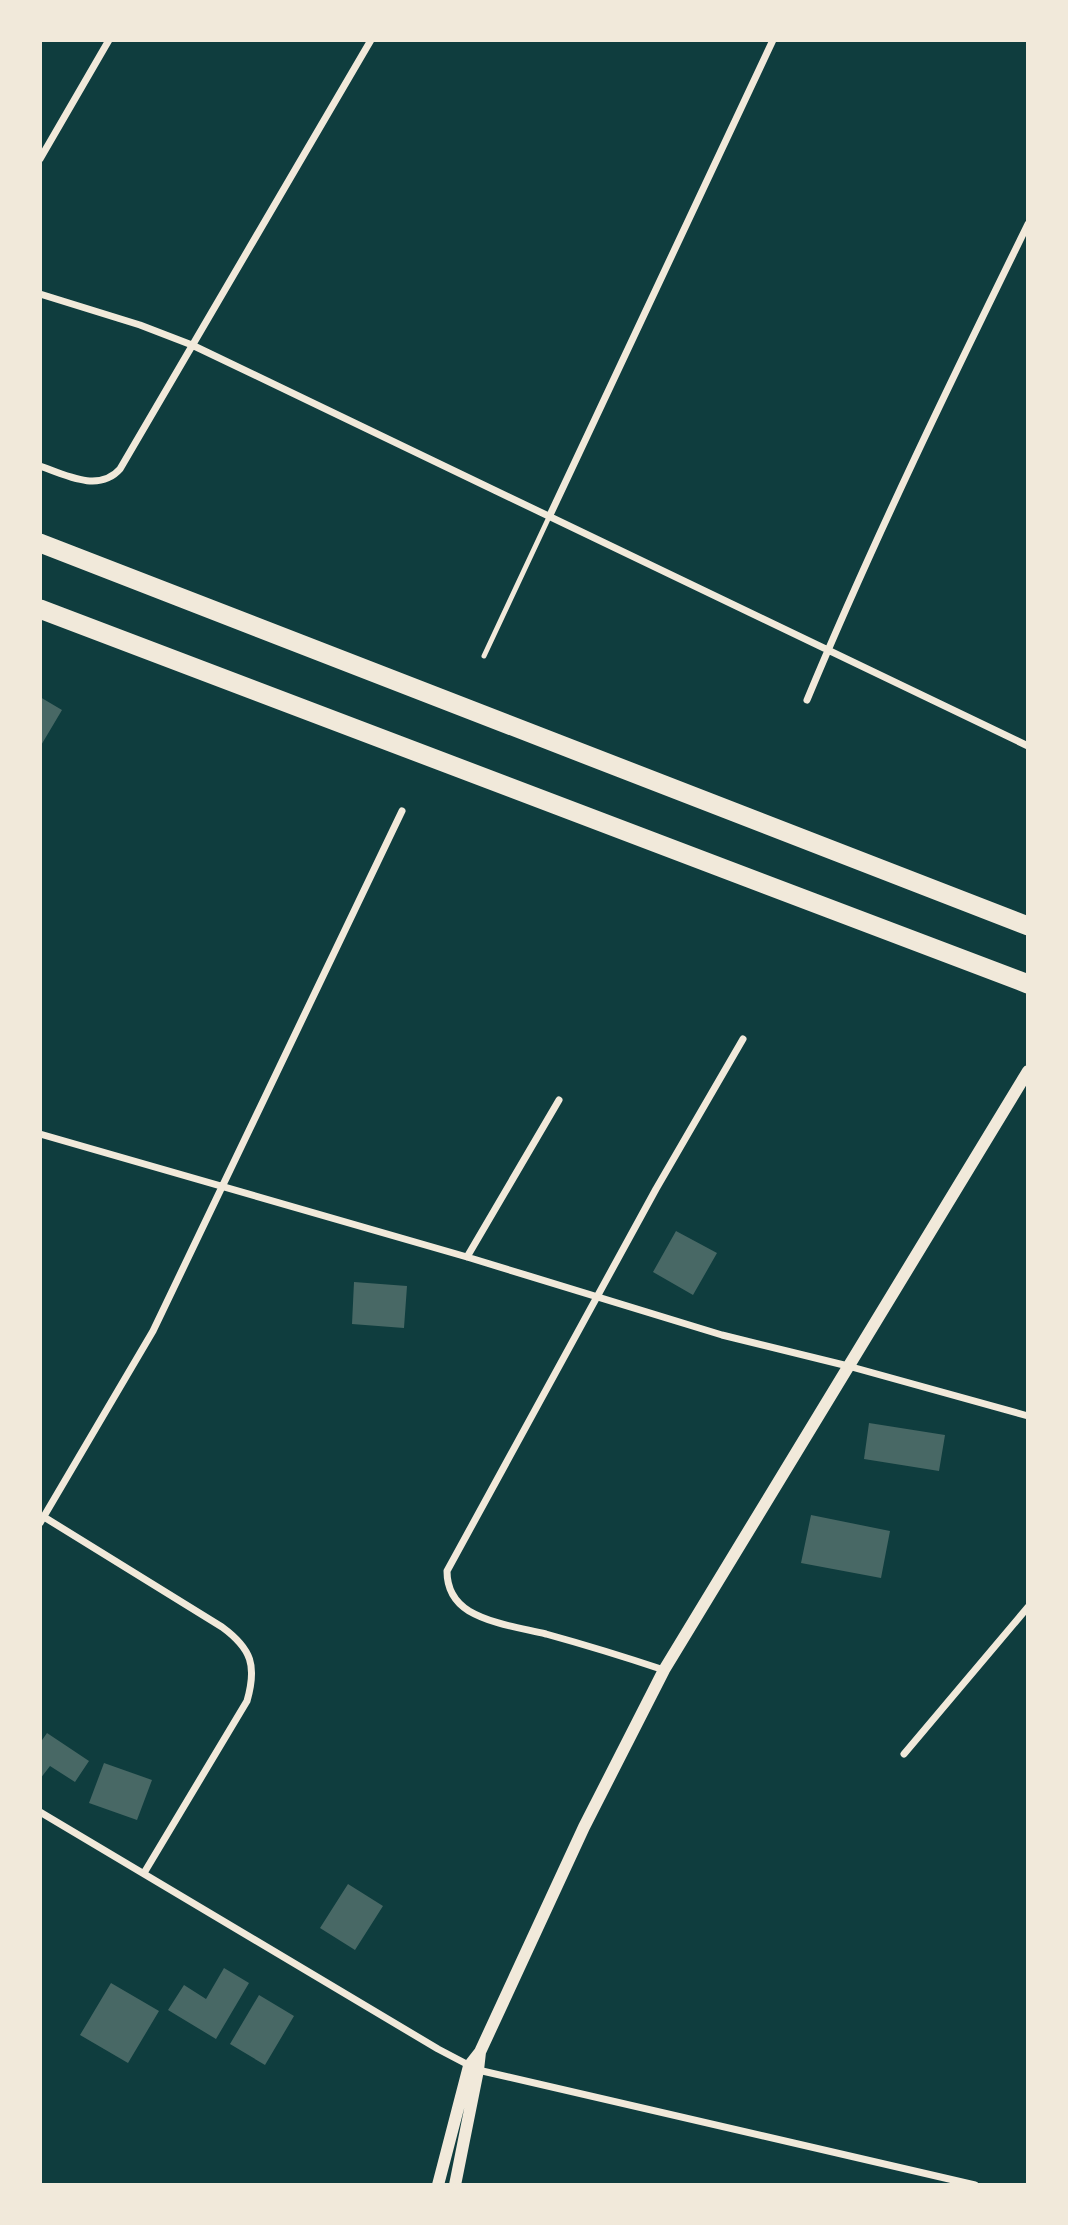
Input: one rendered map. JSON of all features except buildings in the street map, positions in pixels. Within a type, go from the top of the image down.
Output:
[{"type":"highway","points":[[40,543],[1028,926]]},
{"type":"highway","points":[[40,609],[1026,984]]},
{"type":"street","points":[[40,159],[109,40]]},
{"type":"street","points":[[40,466],[85,481],[103,480],[116,475],[371,40]]},
{"type":"street","points":[[550,515],[773,40]]},
{"type":"street","points":[[807,700],[955,374],[1028,224]]},
{"type":"street","points":[[40,294],[140,324],[192,345],[1028,746]]},
{"type":"street","points":[[144,1873],[247,1701],[253,1679],[250,1658],[238,1639],[222,1627],[42,1520],[153,1331],[402,811]]},
{"type":"street","points":[[664,1670],[612,1652],[469,1611],[456,1600],[447,1583],[447,1571],[451,1559],[656,1188],[743,1039]]},
{"type":"street","points":[[438,2185],[480,2052],[584,1827],[664,1670],[1028,1071]]},
{"type":"street","points":[[467,1257],[559,1100]]},
{"type":"street","points":[[40,1134],[467,1257],[722,1335],[848,1366],[1028,1416]]},
{"type":"street","points":[[904,1754],[1028,1607]]},
{"type":"street","points":[[40,1812],[473,2068],[975,2185]]},
{"type":"street","points":[[455,2185],[473,2068]]},
{"type":"lane","points":[[484,656],[550,515]]}]
